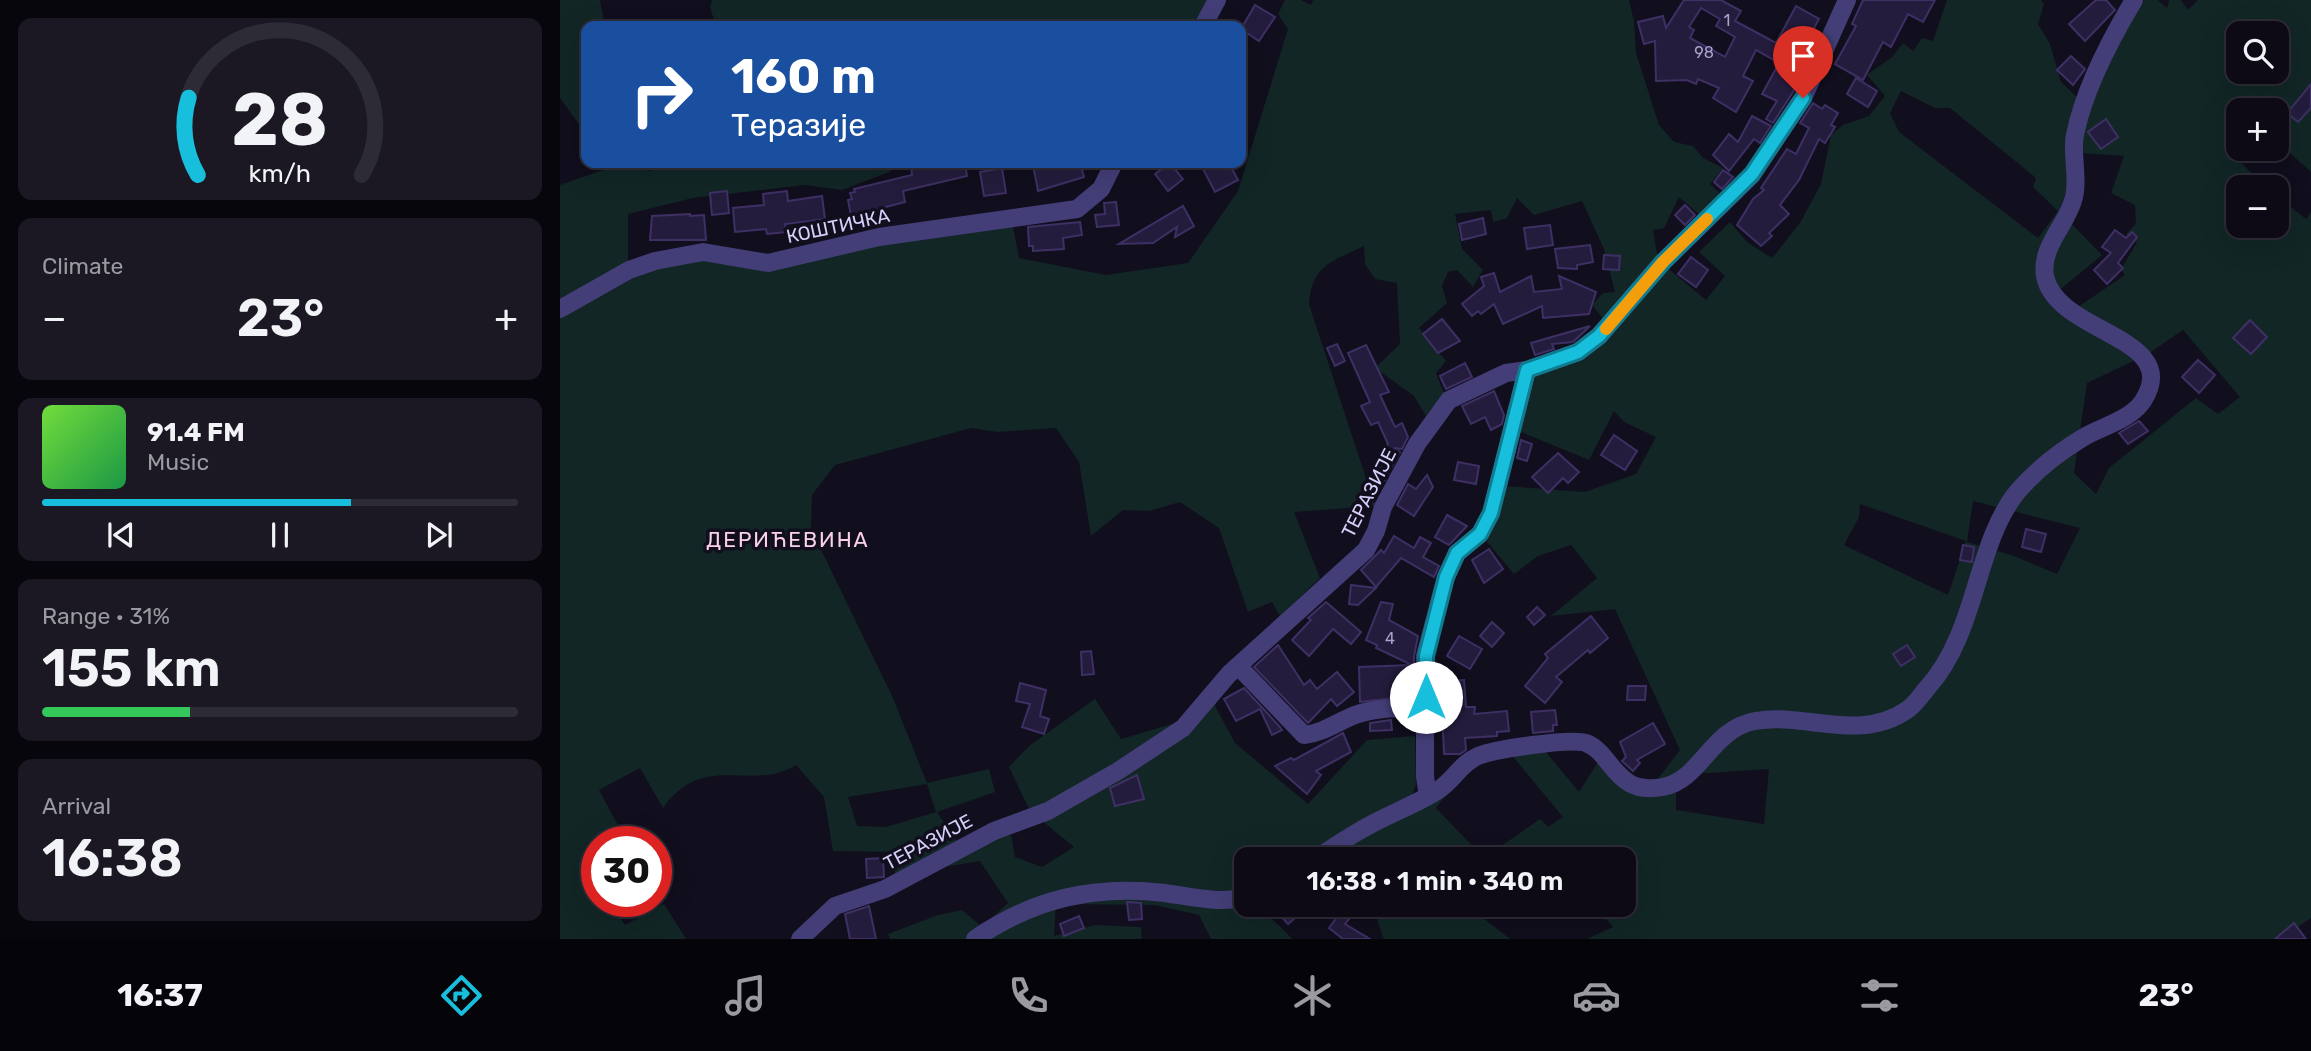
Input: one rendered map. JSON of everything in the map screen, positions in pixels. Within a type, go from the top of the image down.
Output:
[{"type":"street","points":[[1205,21],[1217,0]]},
{"type":"street","name":"ТЕРАЗИЈЕ","points":[[800,939],[835,905],[885,888],[994,831],[1048,811],[1118,771],[1183,728],[1238,666],[1366,550],[1384,507],[1417,444],[1449,400],[1506,373],[1527,370],[1578,352],[1599,336],[1663,262],[1752,174],[1803,98],[1847,0]]},
{"type":"street","points":[[1334,847],[1362,829],[1428,796],[1478,756],[1515,747],[1580,742],[1590,745],[1612,770],[1630,783],[1650,788],[1666,787],[1682,779],[1716,741],[1745,724],[1769,720],[1822,726],[1872,725],[1908,710],[1939,675],[1960,633],[1970,611],[1997,526],[2015,495],[2041,466],[2084,437],[2126,416],[2141,403],[2147,392],[2147,364],[2138,348],[2069,312],[2053,296],[2045,274],[2048,248],[2073,199],[2074,138],[2080,118],[2110,44],[2134,0]]},
{"type":"street","name":"КОШТИЧКА","points":[[560,309],[629,270],[654,261],[703,252],[768,263],[879,237],[1077,209],[1101,189],[1112,168]]},
{"type":"street","points":[[1428,796],[1426,656],[1446,577],[1457,553],[1480,534],[1491,513],[1527,370]]},
{"type":"street","points":[[1238,666],[1304,735],[1314,734],[1356,715],[1382,709],[1426,707]]},
{"type":"street","points":[[975,939],[1032,907],[1082,893],[1143,891],[1234,900]]},
{"type":"green space","points":[[560,0],[600,0],[604,21],[581,21],[581,127],[560,98]]},
{"type":"green space","points":[[712,0],[1209,0],[1195,21],[714,21],[710,7]]},
{"type":"green space","points":[[1285,0],[1301,0],[1311,5],[1313,0],[1629,0],[1634,21],[1636,53],[1659,125],[1674,142],[1693,146],[1703,158],[1723,168],[1710,184],[1723,196],[1701,216],[1679,197],[1664,228],[1653,230],[1658,260],[1706,300],[1725,276],[1699,252],[1730,222],[1747,242],[1772,258],[1800,223],[1821,184],[1831,135],[1843,125],[1869,116],[1885,96],[1867,75],[1892,57],[1903,43],[1913,51],[1922,38],[1933,41],[1947,0],[2041,0],[2044,4],[2038,24],[2050,44],[2061,82],[2077,97],[2134,7],[2145,0],[2158,0],[2167,8],[2169,0],[2181,0],[2188,10],[2198,0],[2311,0],[2311,172],[2289,152],[2289,98],[2226,98],[2226,161],[2239,161],[2254,175],[2226,175],[2226,238],[2289,238],[2289,206],[2306,219],[2311,212],[2311,918],[2299,926],[2294,939],[1587,939],[1613,927],[1604,917],[1636,917],[1636,847],[1500,847],[1540,819],[1548,827],[1563,817],[1510,753],[1541,746],[1579,792],[1605,751],[1650,789],[1680,750],[1615,609],[1551,616],[1597,578],[1571,545],[1538,556],[1514,574],[1487,542],[1505,486],[1585,492],[1636,474],[1656,437],[1624,422],[1614,411],[1589,460],[1509,427],[1519,379],[1550,366],[1604,320],[1592,305],[1603,293],[1615,292],[1604,249],[1582,201],[1534,215],[1517,198],[1507,218],[1493,222],[1491,210],[1455,214],[1462,249],[1483,270],[1473,287],[1457,270],[1448,272],[1442,286],[1447,303],[1419,328],[1446,361],[1436,373],[1444,393],[1426,416],[1414,396],[1375,368],[1400,344],[1397,283],[1375,279],[1365,264],[1364,246],[1325,266],[1314,281],[1309,304],[1375,506],[1294,512],[1320,578],[1280,616],[1272,602],[1248,612],[1219,528],[1180,502],[1149,511],[1123,510],[1091,536],[1079,462],[1056,428],[997,432],[971,428],[835,465],[812,495],[811,529],[893,698],[927,783],[989,769],[995,792],[937,812],[957,842],[1011,835],[1015,857],[1042,867],[1074,847],[1030,811],[1009,767],[1029,746],[1095,699],[1121,739],[1179,722],[1233,658],[1215,706],[1235,743],[1308,804],[1367,740],[1415,736],[1416,784],[1405,814],[1464,772],[1436,808],[1473,847],[1234,847],[1234,917],[1270,917],[1292,939],[1211,939],[1199,915],[1155,905],[1056,904],[1054,936],[1095,925],[1141,927],[1142,939],[890,939],[888,934],[938,915],[962,910],[982,927],[1008,903],[980,861],[895,875],[893,852],[833,851],[824,797],[796,765],[779,773],[711,776],[695,781],[679,791],[663,808],[640,768],[599,790],[618,826],[581,826],[581,917],[620,917],[625,925],[640,917],[672,917],[686,939],[560,939],[560,185],[605,168],[644,168],[648,171],[657,168],[894,168],[842,190],[805,185],[693,198],[628,214],[628,261],[768,254],[1010,211],[1019,258],[1106,275],[1188,263],[1238,191],[1288,29],[1278,14]],"holes":[[[1901,91],[1935,108],[1950,108],[2036,178],[2033,187],[2058,211],[2038,238],[1899,132],[1890,113]],[[2081,153],[2124,156],[2111,193],[2135,205],[2136,224],[2126,234],[2137,242],[2121,269],[2125,275],[2075,309],[2056,293],[2102,255],[2059,211]],[[2183,330],[2240,397],[2218,414],[2196,398],[2109,468],[2096,494],[2074,473],[2087,383],[2148,354]],[[1973,501],[2080,528],[2057,574],[2014,556],[1967,542]],[[1860,504],[1966,541],[1948,595],[1844,545],[1859,517]],[[1769,769],[1764,824],[1676,810],[1676,792],[1693,774]],[[927,784],[936,812],[886,827],[857,826],[848,797]]]},
{"type":"green space","points":[[1383,917],[1482,917],[1510,939],[1384,939],[1377,920]]},
{"type":"building","points":[[1684,0],[1721,0],[1741,11],[1735,21],[1776,43],[1796,6],[1819,19],[1799,56],[1807,60],[1793,92],[1773,123],[1766,119],[1777,101],[1762,94],[1779,63],[1756,50],[1743,76],[1753,81],[1736,112],[1713,98],[1719,88],[1698,79],[1696,84],[1687,80],[1656,81],[1655,41],[1644,44],[1638,22],[1663,16],[1666,28]],"holes":[[[1701,8],[1720,19],[1716,26],[1735,37],[1725,57],[1690,38],[1694,30],[1689,27]]]},
{"type":"building","points":[[1863,0],[1935,0],[1923,22],[1908,14],[1891,47],[1883,42],[1863,80],[1835,64],[1856,26],[1852,24]]},
{"type":"building","points":[[2096,0],[2106,0],[2115,10],[2085,41],[2069,24]]},
{"type":"building","points":[[1255,5],[1275,17],[1259,41],[1246,32],[1246,21]]},
{"type":"building","points":[[2071,56],[2085,69],[2073,85],[2057,70]]},
{"type":"building","points":[[1856,78],[1877,91],[1868,107],[1847,94]]},
{"type":"building","points":[[2311,84],[2311,108],[2298,122],[2289,115],[2289,111]]},
{"type":"building","points":[[1813,103],[1822,109],[1825,105],[1838,113],[1831,125],[1835,127],[1825,143],[1819,139],[1799,180],[1780,205],[1789,214],[1769,233],[1772,236],[1761,246],[1737,225],[1753,199],[1764,190],[1761,188],[1787,149],[1796,154],[1809,128],[1800,123]]},
{"type":"building","points":[[1752,116],[1771,126],[1760,143],[1754,139],[1729,171],[1713,155],[1729,134],[1738,142]]},
{"type":"building","points":[[2106,119],[2118,137],[2101,149],[2088,132]]},
{"type":"building","points":[[911,168],[966,168],[967,176],[903,191],[905,202],[851,216],[848,200],[852,199],[850,193],[855,192],[854,189],[912,175]]},
{"type":"building","points":[[1002,168],[1006,193],[984,196],[980,172]]},
{"type":"building","points":[[1034,168],[1081,168],[1084,177],[1038,191]]},
{"type":"building","points":[[1163,168],[1174,168],[1183,179],[1168,191],[1155,174]]},
{"type":"building","points":[[1203,168],[1232,168],[1238,180],[1215,192]]},
{"type":"building","points":[[1723,170],[1733,177],[1722,189],[1714,182]]},
{"type":"building","points":[[727,191],[729,213],[712,215],[710,193]]},
{"type":"building","points":[[787,191],[788,201],[822,196],[825,219],[785,224],[786,232],[767,234],[766,229],[735,232],[733,208],[764,205],[763,194]]},
{"type":"building","points":[[1116,202],[1119,225],[1097,227],[1095,215],[1105,214],[1104,203]]},
{"type":"building","points":[[1685,205],[1695,215],[1685,225],[1675,215]]},
{"type":"building","points":[[1183,206],[1194,226],[1175,237],[1177,227],[1153,243],[1119,244]]},
{"type":"building","points":[[704,215],[706,240],[650,240],[652,216]]},
{"type":"building","points":[[1483,218],[1486,234],[1462,240],[1459,224]]},
{"type":"building","points":[[1080,222],[1082,235],[1063,238],[1064,249],[1033,251],[1033,246],[1029,246],[1028,227]]},
{"type":"building","points":[[1550,225],[1553,245],[1527,249],[1524,228]]},
{"type":"building","points":[[2115,230],[2126,238],[2132,232],[2137,237],[2118,263],[2123,268],[2107,284],[2094,270],[2111,253],[2102,247]]},
{"type":"building","points":[[1590,245],[1593,262],[1577,265],[1577,269],[1558,268],[1555,249]]},
{"type":"building","points":[[1604,255],[1620,256],[1619,270],[1603,269]]},
{"type":"building","points":[[1691,257],[1708,270],[1696,287],[1678,274]]},
{"type":"building","points":[[1494,273],[1500,292],[1531,276],[1534,292],[1562,289],[1559,276],[1596,292],[1589,314],[1543,318],[1542,306],[1503,324],[1494,304],[1481,314],[1478,311],[1472,316],[1462,304],[1484,286],[1481,277]]},
{"type":"building","points":[[1442,319],[1460,341],[1438,353],[1423,334]]},
{"type":"building","points":[[2250,320],[2267,337],[2251,354],[2233,338]]},
{"type":"building","points":[[1590,326],[1573,342],[1552,344],[1554,349],[1535,355],[1531,343]]},
{"type":"building","points":[[1337,344],[1345,361],[1335,366],[1327,348]]},
{"type":"building","points":[[1366,345],[1389,392],[1380,395],[1395,427],[1402,423],[1408,437],[1402,449],[1394,448],[1400,452],[1385,480],[1376,474],[1381,466],[1376,464],[1388,444],[1378,422],[1371,425],[1361,406],[1370,402],[1348,353]]},
{"type":"building","points":[[2198,360],[2215,375],[2199,393],[2182,377]]},
{"type":"building","points":[[1465,363],[1472,377],[1446,389],[1440,376]]},
{"type":"building","points":[[1494,391],[1504,415],[1502,424],[1491,430],[1485,417],[1471,424],[1462,406]]},
{"type":"building","points":[[2139,421],[2148,431],[2128,444],[2119,433]]},
{"type":"building","points":[[1614,435],[1637,451],[1625,470],[1601,455]]},
{"type":"building","points":[[1521,440],[1532,444],[1527,461],[1517,458]]},
{"type":"building","points":[[1558,453],[1579,472],[1568,483],[1563,478],[1548,493],[1532,477]]},
{"type":"building","points":[[1458,462],[1479,466],[1476,484],[1454,480]]},
{"type":"building","points":[[1427,475],[1433,487],[1414,516],[1397,505],[1408,484],[1416,489]]},
{"type":"building","points":[[1447,515],[1467,526],[1449,545],[1435,537]]},
{"type":"building","points":[[2026,529],[2046,534],[2041,552],[2022,547]]},
{"type":"building","points":[[1394,536],[1414,548],[1420,537],[1431,543],[1423,557],[1439,566],[1434,577],[1401,558],[1376,587],[1361,570],[1381,550],[1384,553]]},
{"type":"building","points":[[1963,545],[1974,547],[1972,562],[1960,560]]},
{"type":"building","points":[[1489,549],[1503,569],[1484,583],[1472,560]]},
{"type":"building","points":[[1351,585],[1376,588],[1358,605],[1349,604]]},
{"type":"building","points":[[1326,602],[1361,632],[1351,644],[1333,629],[1309,656],[1292,640],[1311,620],[1308,618]]},
{"type":"building","points":[[1381,602],[1393,604],[1389,620],[1418,636],[1414,656],[1414,696],[1360,702],[1359,667],[1412,665],[1376,648],[1377,645],[1366,640]]},
{"type":"building","points":[[1537,607],[1545,615],[1534,625],[1527,617]]},
{"type":"building","points":[[1591,616],[1608,638],[1590,653],[1588,650],[1556,677],[1562,682],[1545,703],[1525,686],[1548,658],[1545,654]]},
{"type":"building","points":[[1492,622],[1504,633],[1492,647],[1480,636]]},
{"type":"building","points":[[1459,636],[1482,649],[1470,669],[1447,656]]},
{"type":"building","points":[[1278,645],[1304,685],[1310,680],[1317,689],[1337,672],[1354,692],[1337,706],[1331,699],[1308,723],[1254,667]]},
{"type":"building","points":[[1907,645],[1915,657],[1901,666],[1893,654]]},
{"type":"building","points":[[1091,651],[1094,674],[1082,675],[1081,652]]},
{"type":"building","points":[[1464,680],[1466,707],[1475,707],[1474,714],[1507,711],[1509,731],[1497,732],[1497,736],[1465,738],[1466,750],[1460,754],[1444,754],[1441,688],[1444,688],[1444,681]]},
{"type":"building","points":[[1020,683],[1046,690],[1040,716],[1049,719],[1044,734],[1022,727],[1030,704],[1016,701]]},
{"type":"building","points":[[1628,686],[1646,686],[1645,700],[1627,700]]},
{"type":"building","points":[[1244,688],[1282,730],[1272,735],[1260,709],[1236,721],[1224,699]]},
{"type":"building","points":[[1555,710],[1557,725],[1553,725],[1553,731],[1533,733],[1531,712]]},
{"type":"building","points":[[1391,720],[1392,730],[1370,731],[1370,723]]},
{"type":"building","points":[[1653,723],[1665,744],[1637,760],[1640,763],[1633,771],[1622,761],[1626,757],[1620,742]]},
{"type":"building","points":[[1343,733],[1351,752],[1316,771],[1321,775],[1307,794],[1275,766],[1291,758],[1294,760]]},
{"type":"building","points":[[1137,775],[1144,799],[1115,806],[1110,788]]},
{"type":"building","points":[[883,858],[884,877],[867,878],[866,859]]},
{"type":"building","points":[[1127,902],[1141,903],[1142,919],[1129,920]]},
{"type":"building","points":[[869,906],[876,939],[850,939],[845,914]]},
{"type":"building","points":[[1079,916],[1084,928],[1064,936],[1060,924]]},
{"type":"building","points":[[1282,917],[1296,917],[1288,924]]},
{"type":"building","points":[[1337,917],[1346,917],[1349,919],[1345,924],[1370,939],[1343,939],[1329,928]]},
{"type":"building","points":[[2294,923],[2306,939],[2275,939]]},
{"type":"slow traffic","points":[[1606,329],[1663,262],[1707,219]]},
{"type":"district","name":"ДЕРИЋЕВИНА","points":[[788,539]]},
{"type":"route","points":[[1426,697],[1426,656],[1446,577],[1457,553],[1480,534],[1491,513],[1527,370],[1578,352],[1599,336],[1663,262],[1752,174],[1803,98]]}]
